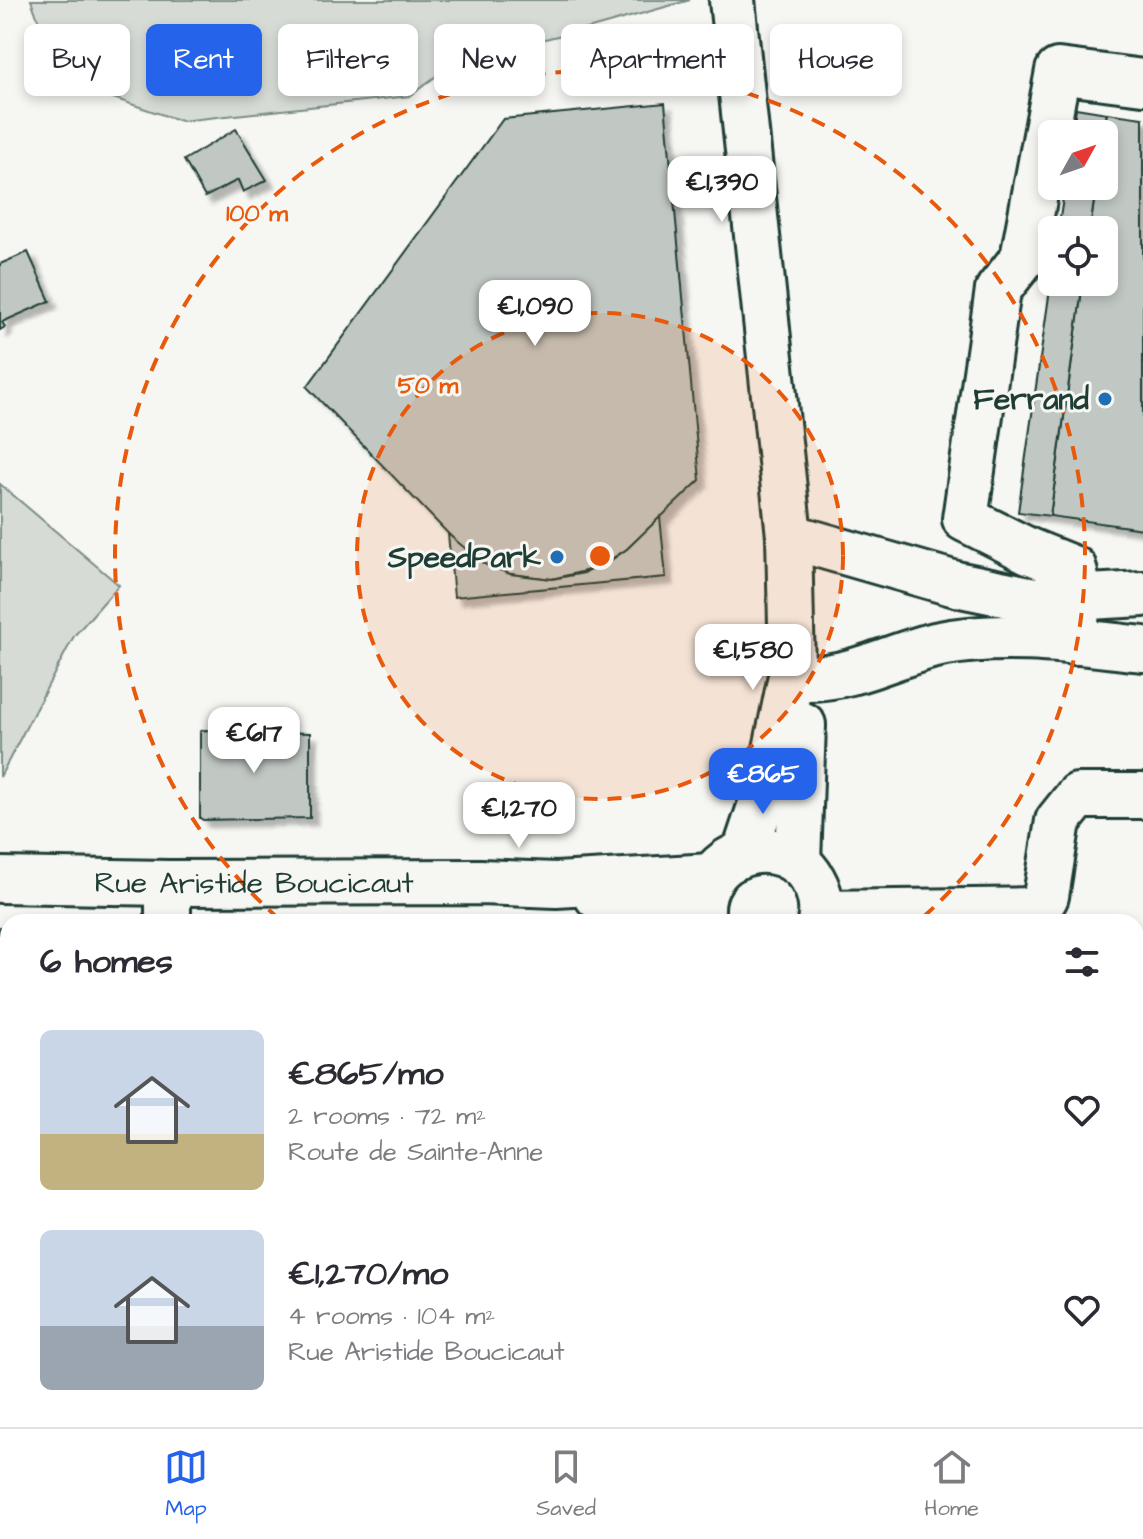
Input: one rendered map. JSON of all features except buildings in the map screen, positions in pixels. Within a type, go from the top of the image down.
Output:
[{"type":"main road","points":[[732,0],[789,536],[810,646],[801,743],[798,862],[811,877],[820,895],[821,914]]},
{"type":"main road","points":[[1072,642],[1080,597],[1074,569],[1029,551],[965,519],[998,290],[1023,258],[1058,71],[1143,82]]},
{"type":"main road","points":[[789,536],[956,584],[1034,600],[1143,594]]},
{"type":"main road","points":[[702,914],[704,893],[728,864],[771,774],[792,671],[789,536]]},
{"type":"main road","points":[[809,678],[830,678],[940,645],[999,638],[1143,649]]},
{"type":"main road","points":[[914,914],[1038,910],[1046,896],[1058,821],[1078,796],[1143,796]]},
{"type":"main road","name":"Rue Aristide Boucicaut","points":[[0,880],[168,903],[480,882],[556,885],[728,864],[763,850],[798,862]]},
{"type":"main road","name":"Rue Aristide Boucicaut","points":[[556,885],[666,914]]},
{"type":"shaded area","points":[[31,0],[690,0],[605,24],[561,24],[561,35],[545,39],[545,24],[434,24],[434,78],[418,90],[418,24],[278,24],[278,96],[410,96],[181,121],[107,96],[130,96],[130,24],[40,24]]},
{"type":"shaded area","points":[[0,484],[119,585],[74,636],[0,777]]},
{"type":"place","name":"Ferrand","points":[[1105,399]]},
{"type":"place","name":"SpeedPark","points":[[557,557]]}]
